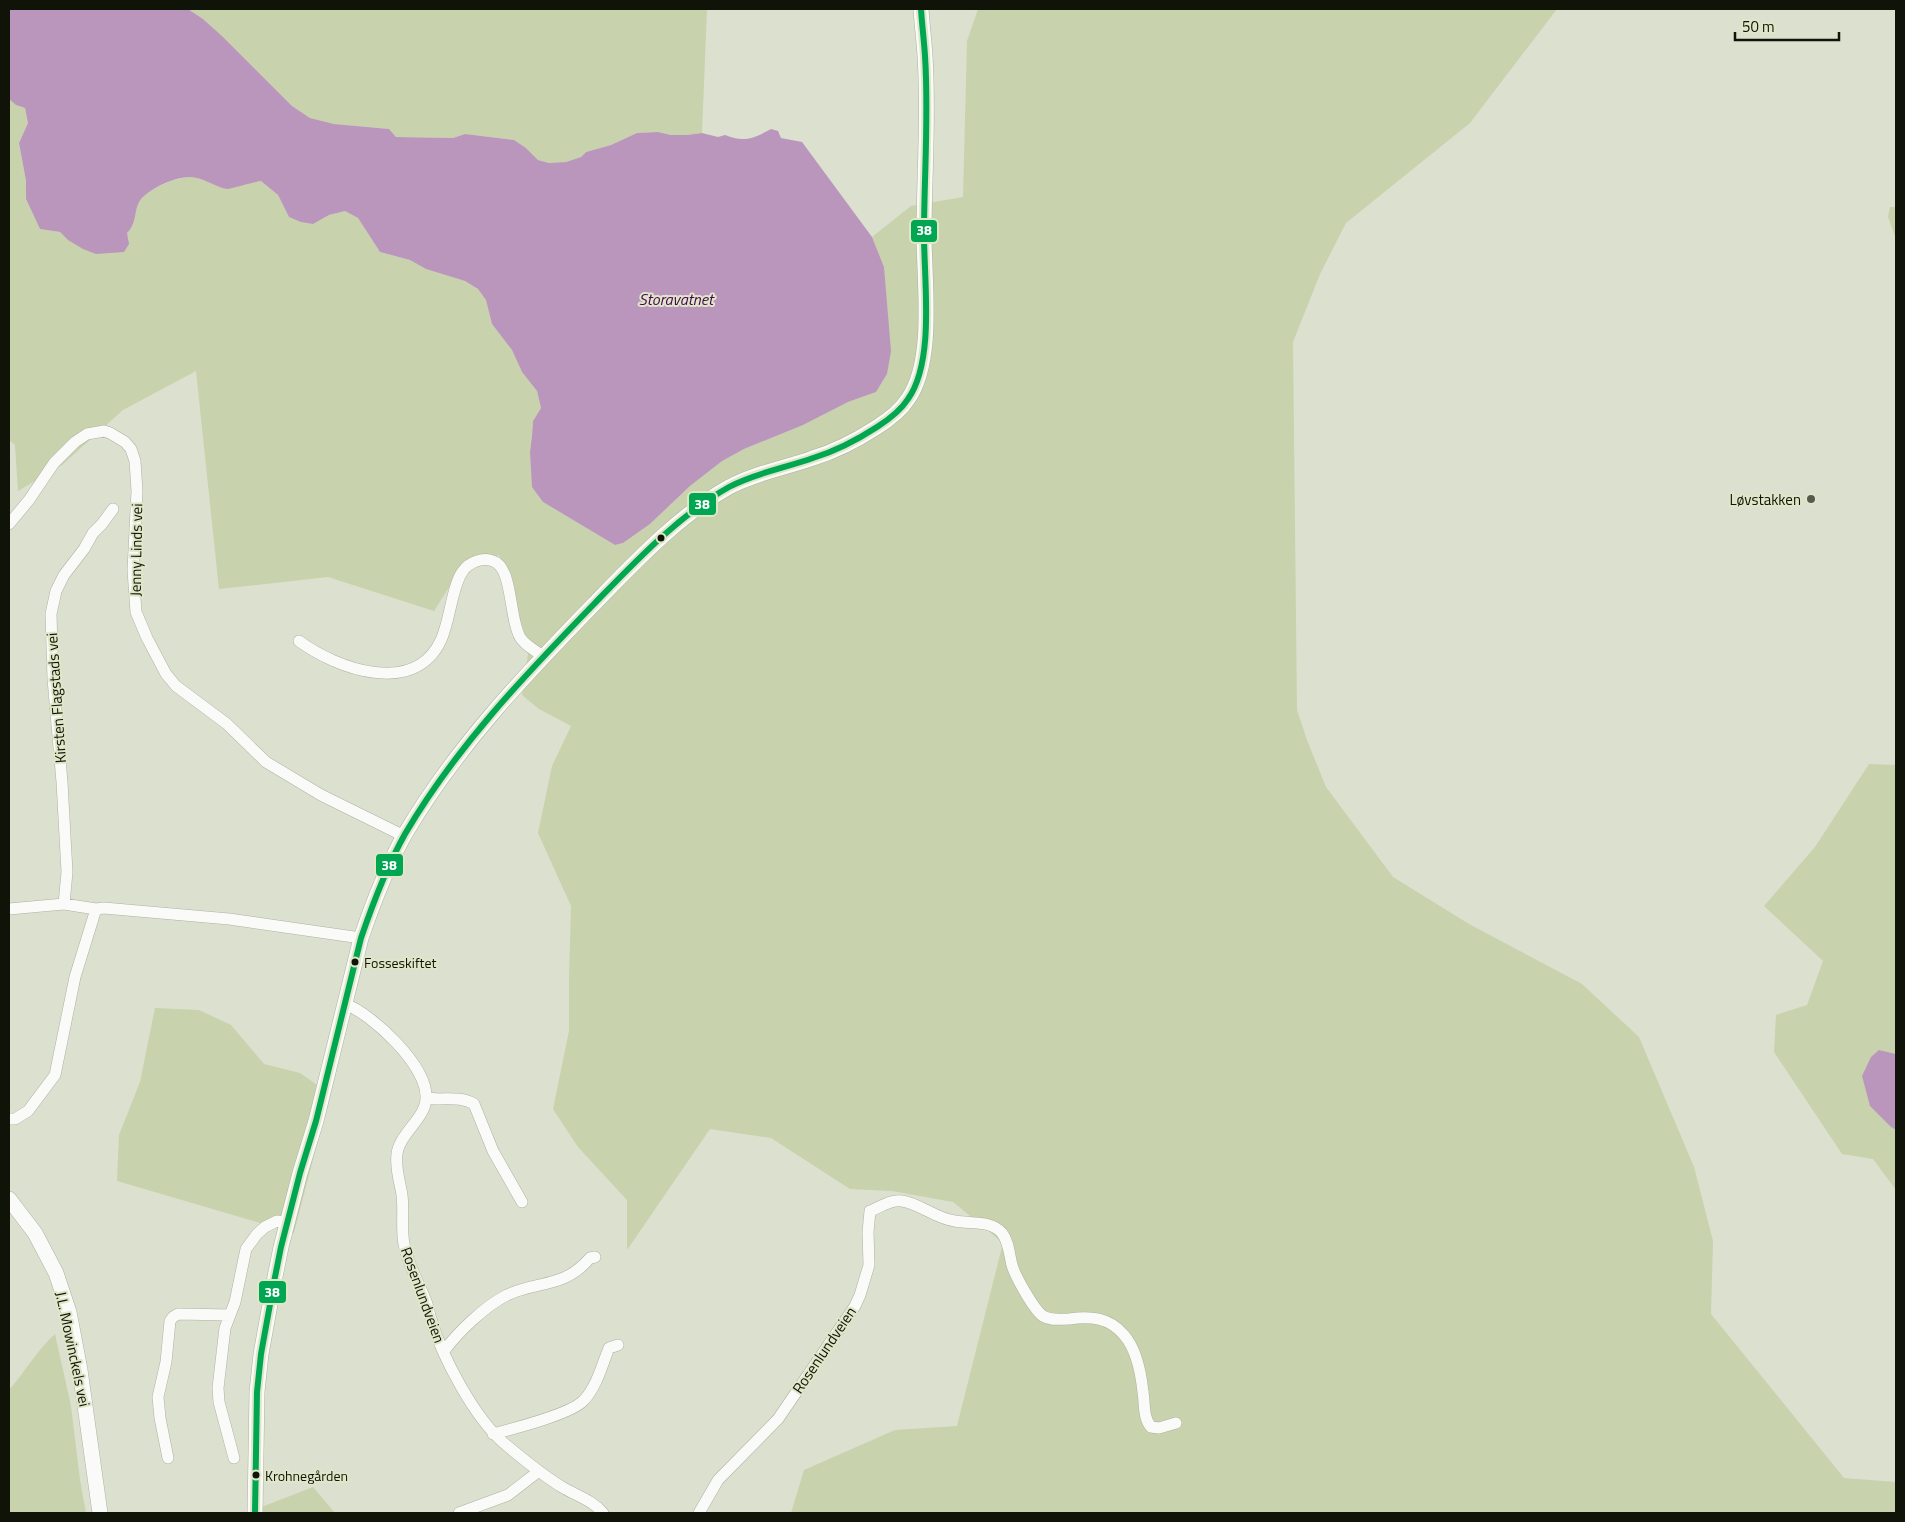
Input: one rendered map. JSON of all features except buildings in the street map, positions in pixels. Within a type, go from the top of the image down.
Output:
[{"type":"main road","points":[[255,1513],[257,1392],[261,1354],[281,1247],[361,938],[375,900],[404,836],[464,746],[543,656],[633,564],[705,502],[732,486],[839,449],[888,420],[908,400],[921,371],[925,343],[926,88],[921,9]]},
{"type":"main road","name":"J.L. Mowinckels vei","points":[[9,1199],[35,1233],[56,1274],[69,1312],[80,1370],[100,1513]]},
{"type":"street","name":"Jenny Linds vei","points":[[9,524],[29,500],[54,463],[75,442],[87,434],[104,431],[110,432],[125,442],[135,461],[137,491],[133,570],[136,612],[166,674],[176,686],[228,724],[266,762],[329,800],[404,836]]},
{"type":"street","name":"Kirsten Flagstads vei","points":[[64,904],[67,872],[62,782],[53,679],[51,614],[56,591],[64,575],[84,549],[93,533],[113,510]]},
{"type":"street","points":[[298,641],[319,655],[344,665],[382,673],[404,672],[413,669],[431,657],[442,639],[458,580],[463,570],[473,562],[486,559],[498,563],[503,569],[512,614],[521,639],[543,656]]},
{"type":"street","points":[[9,909],[64,904],[96,909],[229,919],[361,938]]},
{"type":"street","points":[[9,1118],[20,1117],[28,1111],[55,1075],[75,977],[96,909]]},
{"type":"street","points":[[345,1004],[354,1008],[391,1036],[416,1068],[426,1098],[438,1100],[462,1099],[474,1104],[500,1167],[522,1202]]},
{"type":"street","name":"Rosenlundveien","points":[[426,1098],[423,1108],[398,1148],[397,1167],[402,1196],[406,1254],[428,1305],[431,1319],[444,1351],[468,1398],[484,1424],[493,1434],[563,1488],[596,1506],[603,1513]]},
{"type":"street","name":"Rosenlundveien","points":[[699,1513],[718,1480],[778,1419],[855,1306],[869,1265],[868,1232],[870,1211],[895,1201],[904,1201],[955,1222],[982,1223],[1001,1231],[1007,1242],[1013,1268],[1021,1285],[1042,1316],[1058,1320],[1096,1318],[1106,1320],[1114,1326],[1123,1334],[1134,1350],[1143,1389],[1146,1421],[1152,1427],[1159,1428],[1176,1423]]},
{"type":"street","points":[[234,1458],[218,1388],[225,1328],[235,1302],[246,1249],[265,1226],[277,1221],[288,1223]]},
{"type":"street","name":"Rosenlundveien","points":[[444,1351],[454,1338],[480,1313],[507,1295],[565,1278],[590,1258],[595,1257]]},
{"type":"street","points":[[168,1458],[158,1397],[166,1362],[170,1321],[172,1317],[178,1314],[230,1315]]},
{"type":"street","points":[[493,1434],[516,1429],[573,1408],[583,1402],[596,1381],[609,1348],[618,1345]]},
{"type":"street","points":[[459,1513],[508,1495],[538,1470]]},
{"type":"green space","points":[[188,9],[707,9],[702,133],[671,135],[658,132],[637,133],[611,145],[586,152],[581,157],[566,162],[549,163],[538,160],[526,148],[514,140],[465,134],[453,138],[396,137],[389,129],[334,124],[310,118],[292,106],[222,36]]},
{"type":"green space","points":[[978,9],[1557,9],[1470,123],[1346,223],[1320,274],[1293,342],[1297,710],[1326,787],[1393,877],[1469,924],[1582,984],[1639,1037],[1694,1167],[1713,1241],[1711,1314],[1844,1478],[1896,1482],[1896,1513],[791,1513],[804,1470],[895,1430],[957,1426],[1003,1243],[953,1202],[892,1191],[850,1189],[771,1138],[710,1129],[627,1250],[627,1200],[578,1147],[553,1109],[569,1031],[571,906],[538,833],[552,766],[571,726],[539,709],[522,695],[529,647],[499,555],[460,570],[434,611],[328,577],[219,589],[196,371],[123,410],[62,465],[18,491],[15,445],[9,440],[9,99],[16,105],[25,108],[28,123],[19,143],[26,181],[26,199],[40,229],[60,232],[68,240],[127,233],[133,224],[140,200],[149,192],[166,183],[190,177],[229,188],[261,181],[278,195],[289,217],[313,224],[329,215],[345,211],[358,218],[380,252],[410,260],[426,269],[465,281],[478,289],[486,299],[492,324],[512,350],[522,372],[537,391],[541,408],[533,421],[530,452],[543,502],[615,545],[623,543],[650,524],[690,486],[722,460],[803,425],[848,402],[876,392],[887,374],[884,267],[872,237],[911,206],[963,197],[967,41]]},
{"type":"green space","points":[[1890,207],[1896,207],[1896,239],[1888,217]]},
{"type":"green space","points":[[1869,764],[1896,765],[1896,1054],[1879,1050],[1891,1127],[1896,1130],[1896,1190],[1873,1159],[1842,1154],[1774,1052],[1776,1015],[1807,1005],[1823,961],[1764,906],[1815,847]]},
{"type":"green space","points":[[155,1008],[199,1010],[231,1025],[264,1064],[300,1073],[330,1094],[294,1233],[117,1181],[119,1135],[140,1082]]},
{"type":"green space","points":[[55,1334],[71,1406],[86,1513],[9,1513],[9,1390],[42,1347]]},
{"type":"green space","points":[[313,1487],[335,1513],[253,1513],[254,1510]]},
{"type":"water","name":"Storavatnet","points":[[9,9],[188,9],[222,36],[292,106],[310,118],[334,124],[389,129],[396,137],[453,138],[465,134],[514,140],[526,148],[538,160],[549,163],[566,162],[581,157],[586,152],[611,145],[637,133],[658,132],[671,135],[687,135],[702,133],[718,137],[725,135],[743,139],[754,137],[771,129],[778,131],[781,138],[802,142],[872,237],[884,267],[891,351],[887,374],[876,392],[848,402],[803,425],[744,449],[722,461],[690,486],[650,524],[623,543],[615,545],[543,502],[532,487],[530,452],[533,421],[541,408],[537,391],[522,372],[512,350],[492,324],[486,300],[478,289],[465,281],[426,269],[410,260],[380,252],[358,218],[345,211],[329,215],[313,224],[301,222],[289,217],[278,195],[261,181],[227,189],[190,177],[166,183],[149,192],[140,200],[133,224],[127,233],[129,244],[124,252],[96,254],[68,240],[60,232],[40,229],[26,199],[26,181],[19,143],[28,123],[25,108],[16,105],[9,99]]},
{"type":"water","points":[[1879,1050],[1896,1054],[1896,1130],[1870,1106],[1862,1076],[1871,1057]]},
{"type":"transit line","name":"38","points":[[255,1513],[257,1392],[261,1354],[281,1247],[316,1121],[361,938],[370,911],[405,834],[446,771],[493,713],[517,685],[641,556],[692,511],[729,487],[760,474],[838,449],[886,421],[905,403],[916,383],[922,364],[926,320],[924,235],[927,101],[921,9]]},
{"type":"place","name":"Løvstakken","points":[[1811,499]]},
{"type":"place","name":"Fosseskiftet","points":[[355,962]]},
{"type":"place","name":"Krohnegården","points":[[256,1475]]}]
